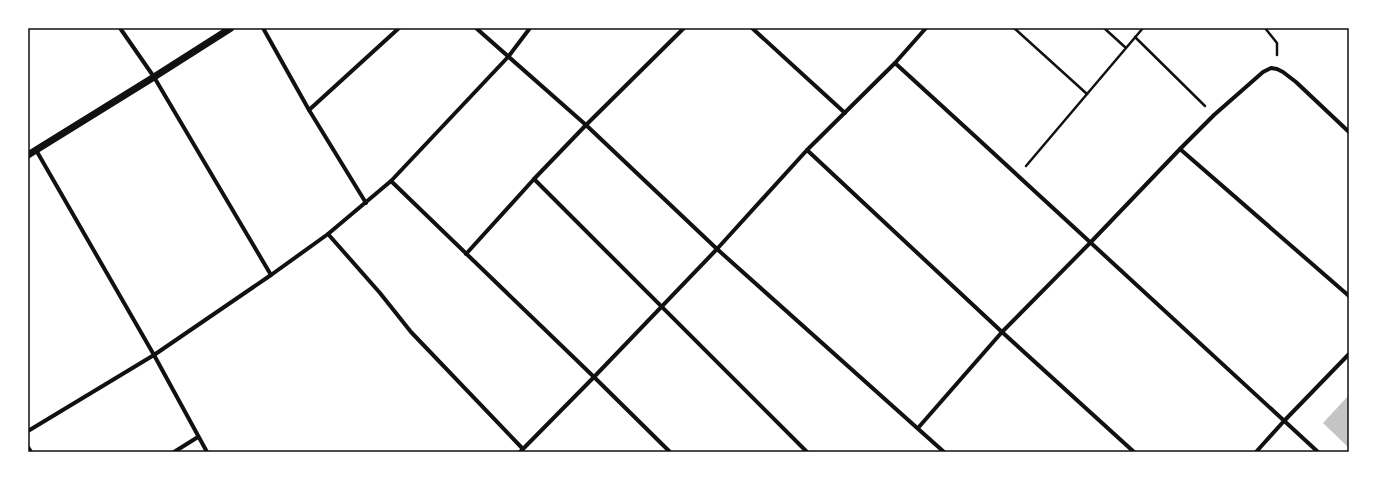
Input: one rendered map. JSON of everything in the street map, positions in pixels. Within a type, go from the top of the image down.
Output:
[{"type":"street","points":[[120,28],[154,77],[271,275]]},
{"type":"street","points":[[28,155],[231,28]]},
{"type":"street","points":[[263,28],[366,203]]},
{"type":"street","points":[[310,110],[399,28]]},
{"type":"street","points":[[476,28],[586,126],[716,248],[944,452]]},
{"type":"street","points":[[28,431],[154,354],[271,275],[328,234],[391,181],[508,57],[530,28]]},
{"type":"street","points":[[466,254],[534,179],[684,28]]},
{"type":"street","points":[[752,28],[845,113]]},
{"type":"street","points":[[328,234],[380,293],[416,338],[521,450],[594,377],[807,150],[895,63],[926,28]]},
{"type":"street","points":[[895,63],[1318,452]]},
{"type":"street","points":[[918,428],[1002,332],[1214,115],[1263,72],[1271,68],[1277,69],[1296,82],[1349,132]]},
{"type":"street","points":[[1180,149],[1349,296]]},
{"type":"street","points":[[36,150],[154,354],[207,452]]},
{"type":"street","points":[[807,150],[1002,332],[1134,452]]},
{"type":"street","points":[[534,179],[807,452]]},
{"type":"street","points":[[391,181],[670,452]]},
{"type":"street","points":[[1256,452],[1349,354]]},
{"type":"street","points":[[174,452],[198,437]]},
{"type":"street","points":[[28,447],[31,452]]},
{"type":"path","points":[[1014,28],[1087,94]]},
{"type":"path","points":[[1104,28],[1126,48]]},
{"type":"path","points":[[1018,175],[1143,28]]},
{"type":"path","points":[[1265,28],[1277,43],[1277,69]]},
{"type":"path","points":[[1135,37],[1214,115]]},
{"type":"building","points":[[1349,395],[1349,448],[1323,423]]}]
